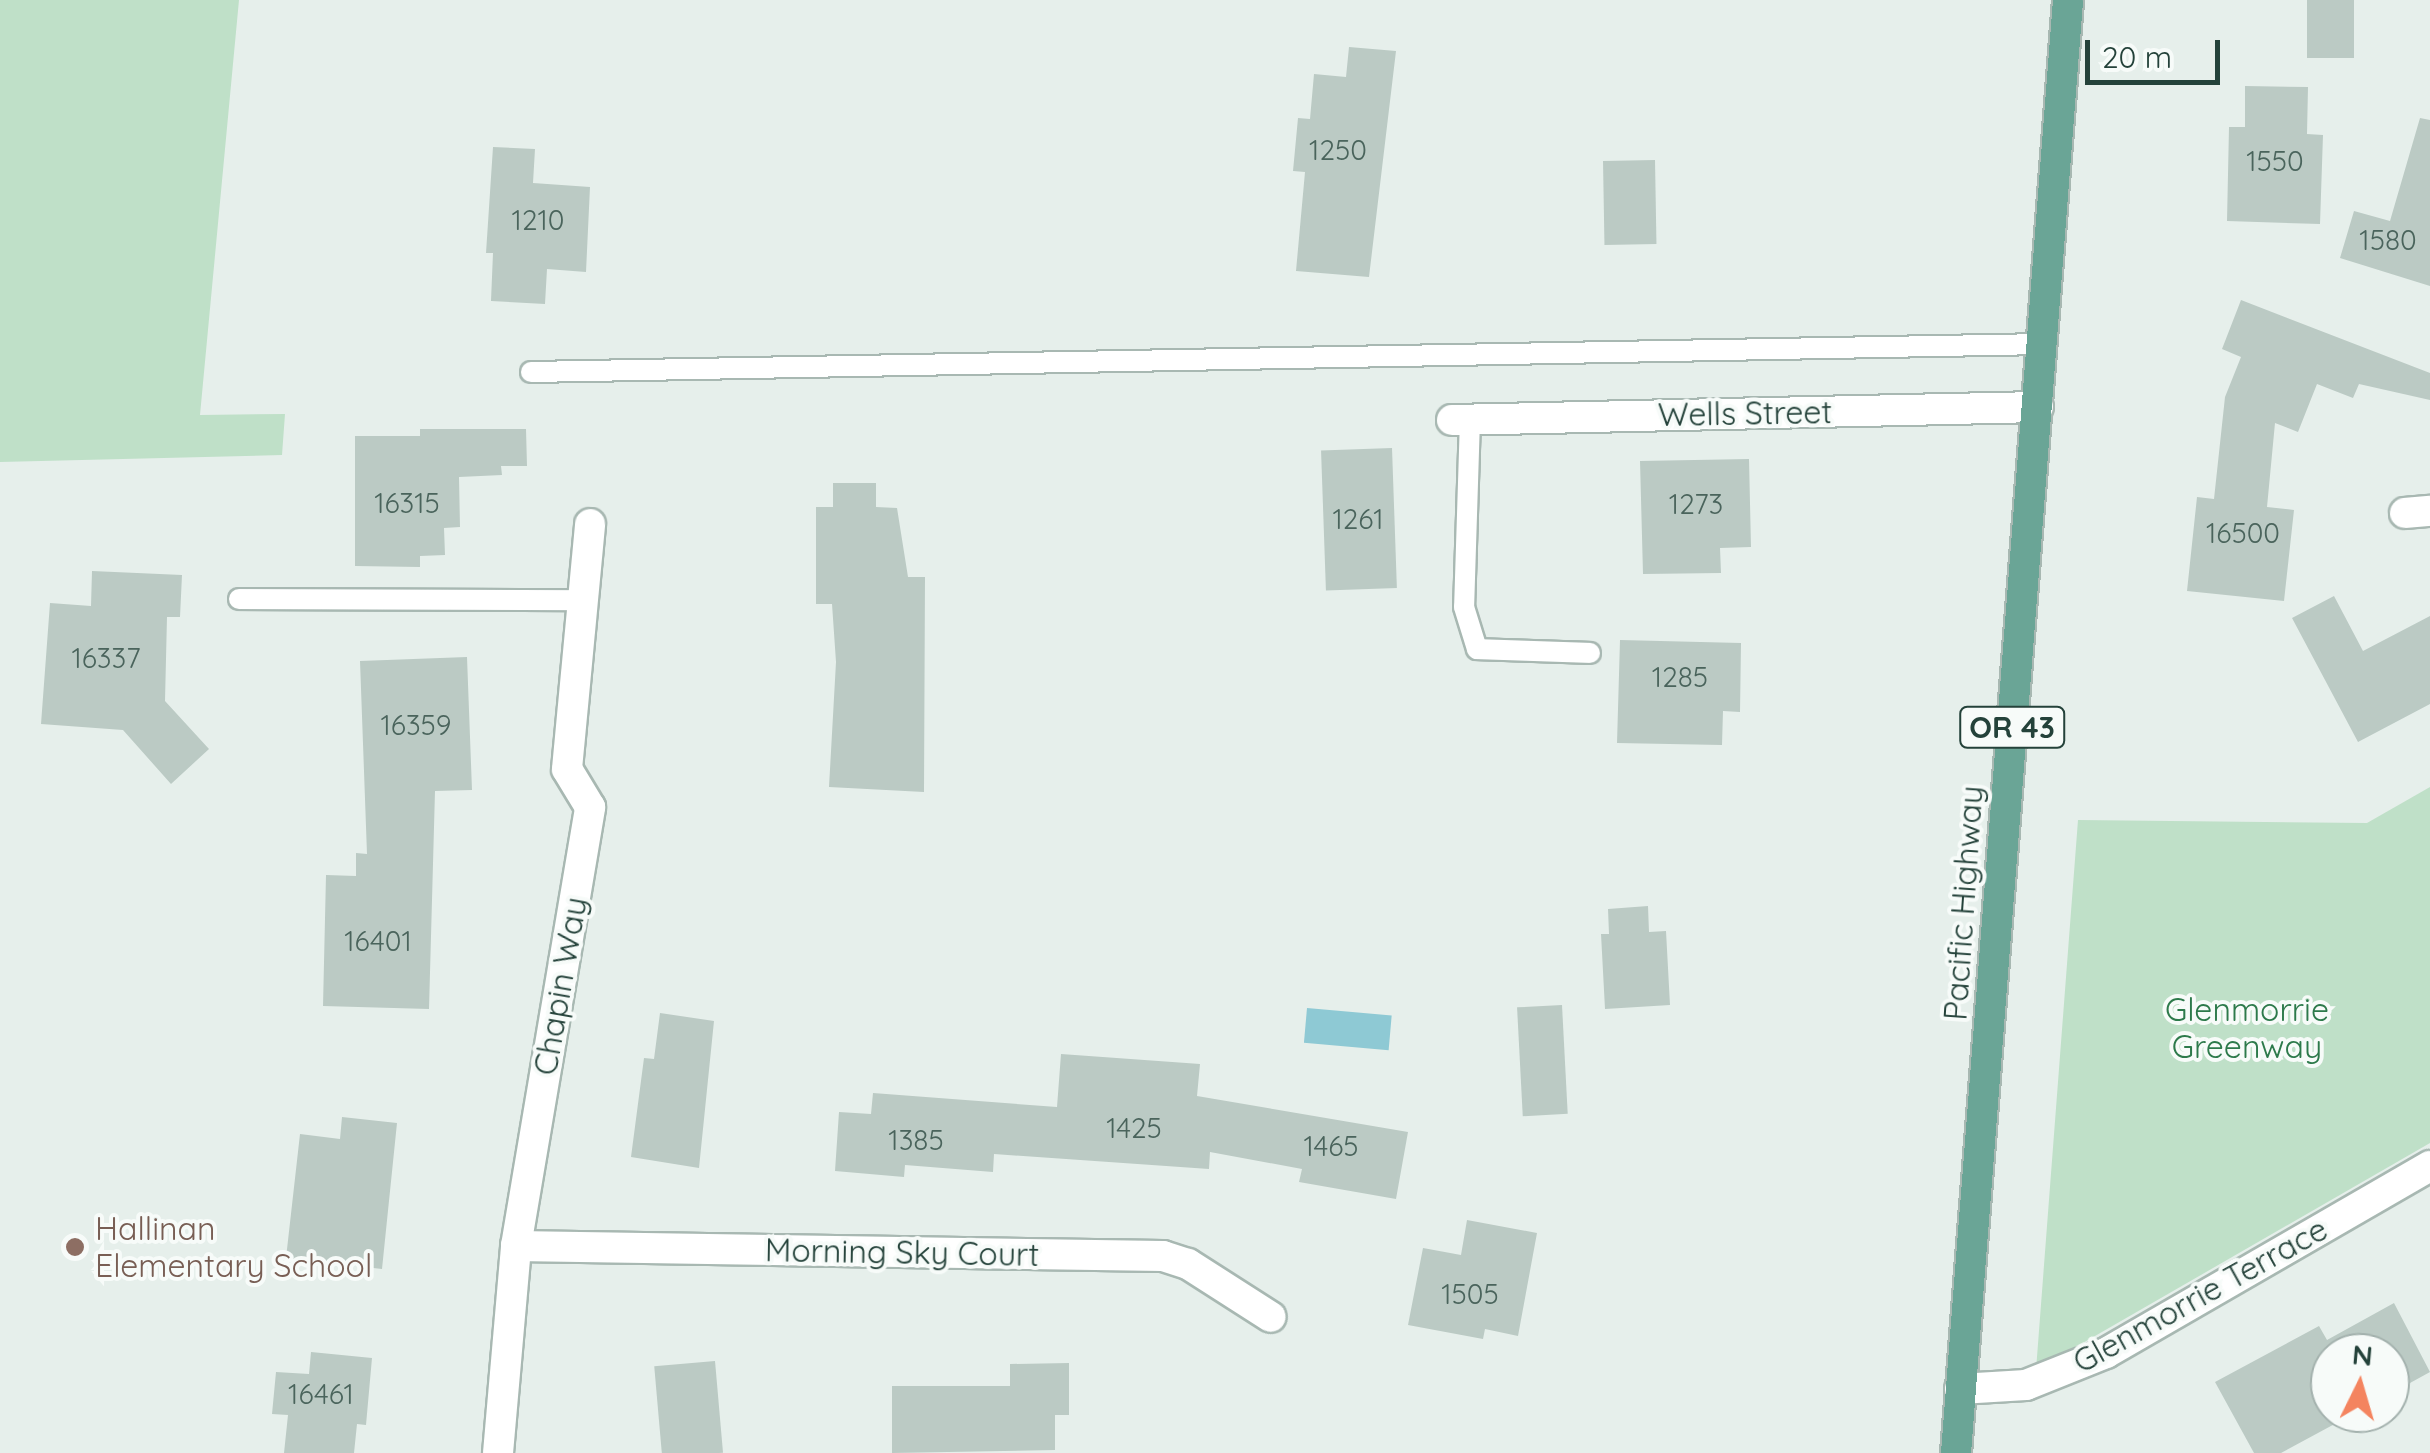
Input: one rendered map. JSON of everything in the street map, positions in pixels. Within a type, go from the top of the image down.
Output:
[{"type":"main road","name":"Pacific Highway","points":[[1956,1453],[2068,0]]},
{"type":"street","name":"Wells Street","points":[[1461,420],[2038,407]]},
{"type":"street","name":"Chapin Way","points":[[498,1453],[516,1246],[590,808],[566,769],[590,524]]},
{"type":"street","name":"Glenmorrie Terrace","points":[[1960,1390],[2026,1386],[2106,1352],[2430,1166]]},
{"type":"street","name":"Morning Sky Court","points":[[516,1246],[1163,1256],[1188,1264],[1271,1317]]},
{"type":"lane","points":[[531,372],[2042,344]]},
{"type":"lane","points":[[1461,420],[1464,607],[1477,649],[1590,652]]},
{"type":"lane","points":[[239,599],[583,600]]},
{"type":"green space","points":[[0,0],[239,0],[200,415],[285,414],[282,455],[0,462]]},
{"type":"green space","name":"Glenmorrie Greenway","points":[[2430,787],[2430,1143],[2036,1370],[2078,820],[2367,823]]},
{"type":"water","points":[[1307,1008],[1392,1015],[1389,1050],[1304,1043]]},
{"type":"building","points":[[2307,0],[2354,0],[2354,58],[2307,58]]},
{"type":"building","points":[[1349,47],[1396,51],[1369,277],[1296,271],[1305,172],[1293,171],[1298,118],[1310,119],[1314,74],[1346,77]]},
{"type":"building","points":[[2245,86],[2308,87],[2307,134],[2323,135],[2320,224],[2227,221],[2229,127],[2245,127]]},
{"type":"building","points":[[2420,118],[2430,120],[2430,286],[2340,258],[2354,211],[2390,221]]},
{"type":"building","points":[[493,147],[535,149],[533,183],[590,187],[586,272],[547,269],[545,304],[491,301],[493,253],[486,253]]},
{"type":"building","points":[[1655,160],[1656,244],[1604,245],[1603,161]]},
{"type":"building","points":[[2241,300],[2430,373],[2430,400],[2359,384],[2353,398],[2317,384],[2298,432],[2275,423],[2267,507],[2294,510],[2284,601],[2187,591],[2197,497],[2214,499],[2225,397],[2241,357],[2222,349]]},
{"type":"building","points":[[420,429],[526,429],[527,466],[501,466],[502,475],[459,477],[460,527],[444,528],[445,555],[420,556],[420,567],[355,566],[355,436],[420,436]]},
{"type":"building","points":[[1392,448],[1397,588],[1326,590],[1321,450]]},
{"type":"building","points":[[1749,459],[1751,547],[1720,548],[1721,573],[1643,574],[1640,461]]},
{"type":"building","points":[[833,483],[876,483],[876,507],[897,508],[908,577],[925,577],[924,792],[829,787],[836,662],[832,604],[816,604],[816,507],[833,507]]},
{"type":"building","points":[[92,571],[182,575],[180,617],[167,617],[165,701],[209,749],[171,784],[123,730],[41,724],[50,603],[91,606]]},
{"type":"building","points":[[2334,596],[2363,651],[2430,616],[2430,704],[2358,742],[2292,618]]},
{"type":"building","points":[[1620,640],[1741,643],[1740,712],[1723,711],[1722,745],[1617,743]]},
{"type":"building","points":[[467,657],[472,790],[435,791],[429,1009],[323,1006],[326,875],[356,876],[356,853],[367,854],[360,661]]},
{"type":"building","points":[[1648,906],[1649,932],[1666,931],[1670,1005],[1605,1009],[1601,934],[1609,934],[1608,909]]},
{"type":"building","points":[[1562,1005],[1568,1114],[1523,1116],[1517,1007]]},
{"type":"building","points":[[660,1013],[714,1021],[699,1168],[631,1157],[644,1058],[654,1059]]},
{"type":"building","points":[[1061,1054],[1200,1064],[1197,1096],[1408,1132],[1396,1199],[1299,1182],[1302,1169],[1210,1152],[1209,1169],[994,1154],[993,1172],[905,1165],[904,1177],[835,1171],[839,1112],[871,1114],[873,1093],[1057,1107]]},
{"type":"building","points":[[342,1117],[397,1123],[382,1269],[286,1258],[300,1134],[340,1139]]},
{"type":"building","points":[[1467,1220],[1537,1233],[1518,1336],[1485,1329],[1483,1339],[1408,1325],[1423,1248],[1461,1255]]},
{"type":"building","points":[[2394,1303],[2410,1333],[2340,1333]]},
{"type":"building","points":[[2319,1326],[2323,1333],[2310,1333],[2310,1433],[2318,1433],[2281,1453],[2254,1453],[2215,1382]]},
{"type":"building","points":[[2410,1334],[2430,1372],[2410,1383]]},
{"type":"building","points":[[311,1352],[372,1358],[366,1425],[357,1424],[354,1453],[284,1453],[288,1415],[272,1414],[276,1372],[309,1374]]},
{"type":"building","points":[[715,1361],[723,1453],[662,1453],[654,1366]]},
{"type":"building","points":[[1069,1363],[1069,1415],[1055,1415],[1055,1450],[892,1453],[892,1386],[1010,1386],[1010,1364]]},
{"type":"place","name":"Hallinan Elementary School","points":[[75,1247]]}]
